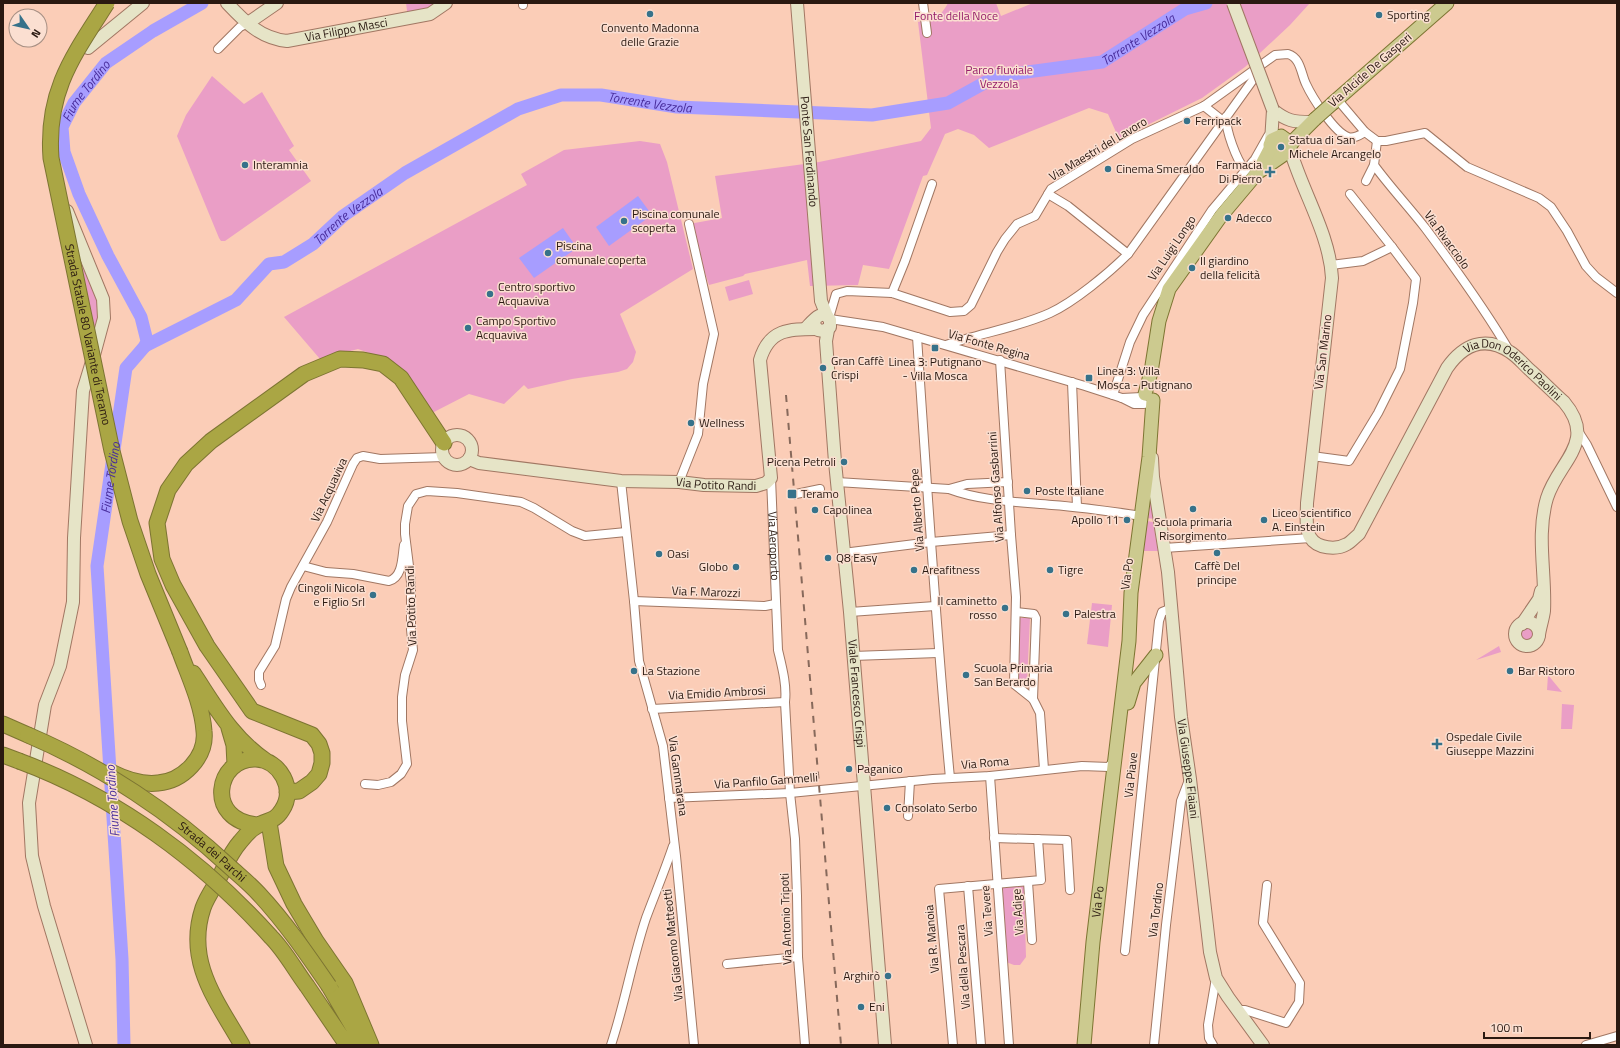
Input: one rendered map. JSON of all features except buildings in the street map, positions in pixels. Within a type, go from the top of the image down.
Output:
[{"type":"highway","name":"Strada Statale 80 Variante di Teramo","points":[[107,3],[69,63],[60,82],[50,121],[51,158],[112,451],[130,521],[148,574],[180,652],[192,677]]},
{"type":"highway","points":[[287,792],[299,791],[312,782],[319,774],[322,763],[322,752],[319,744],[312,735],[252,712],[207,646],[173,585],[162,559],[158,523],[168,490],[186,464],[211,441],[304,374],[340,360],[363,360],[383,364],[401,378],[444,450]]},
{"type":"highway","points":[[192,677],[229,728],[252,752],[275,766],[282,773],[286,782],[286,802],[282,810],[276,817],[263,824],[239,843],[203,907],[198,929],[197,944],[200,964],[206,981],[213,996],[242,1045]]},
{"type":"highway","points":[[74,755],[128,780],[158,783],[179,777],[199,756],[203,746],[204,732],[200,708],[192,677]]},
{"type":"highway","name":"Strada dei Parchi","points":[[3,724],[74,755],[152,804],[204,844],[258,893],[292,934],[328,986],[363,1045]]},
{"type":"highway","points":[[229,728],[234,745],[235,765]]},
{"type":"highway","name":"Strada dei Parchi","points":[[3,755],[52,773],[105,801],[181,852],[237,900],[273,938],[310,989],[347,1045]]},
{"type":"highway","points":[[263,824],[246,824],[236,820],[225,808],[221,792],[223,782],[228,772],[235,765],[250,760],[266,761]]},
{"type":"highway","points":[[236,820],[239,843]]},
{"type":"highway","points":[[263,824],[276,866],[294,904],[345,983],[371,1045]]},
{"type":"highway","points":[[310,989],[339,1045]]},
{"type":"main road","name":"Via Alcide De Gasperi","points":[[1147,399],[1156,388],[1162,332],[1175,291],[1175,282],[1213,227],[1258,172],[1301,125],[1313,120],[1447,3]]},
{"type":"main road","points":[[1147,399],[1147,441]]},
{"type":"main road","name":"Via Po","points":[[1077,1045],[1087,942],[1113,757],[1124,705],[1131,593],[1150,472],[1147,441]]},
{"type":"main road","name":"Via Po","points":[[1084,1045],[1094,935],[1105,848],[1102,842],[1113,757],[1125,592],[1135,515],[1147,441]]},
{"type":"main road","points":[[1122,640],[1124,647],[1118,702],[1124,705],[1134,683],[1156,655]]},
{"type":"street","points":[[88,48],[143,3]]},
{"type":"street","name":"Via Filippo Masci","points":[[228,3],[238,14],[257,30],[274,39],[287,41],[430,14],[446,3]]},
{"type":"street","points":[[218,49],[240,26],[248,23],[277,3]]},
{"type":"street","name":"Ponte San Ferdinando","points":[[797,3],[822,325]]},
{"type":"street","points":[[923,3],[928,33]]},
{"type":"street","points":[[1233,3],[1273,110],[1281,147]]},
{"type":"street","name":"Via Maestri del Lavoro","points":[[822,325],[835,297],[839,293],[847,291],[892,293],[950,312],[964,311],[971,305],[1005,239],[1017,224],[1036,216],[1051,189],[1132,139],[1204,106],[1275,55],[1280,53],[1292,55],[1297,60],[1306,84],[1316,103],[1335,126],[1347,136],[1357,137],[1365,132]]},
{"type":"street","points":[[946,345],[1050,313],[1074,298],[1107,273],[1128,254],[1217,129],[1225,122],[1265,62]]},
{"type":"street","points":[[1335,101],[1365,132],[1376,141],[1386,141],[1425,133],[1467,167],[1539,198],[1551,207],[1586,266],[1596,277],[1617,293]]},
{"type":"street","points":[[1204,106],[1225,122],[1238,160],[1244,170]]},
{"type":"street","points":[[1273,110],[1288,121],[1295,122],[1313,120]]},
{"type":"street","points":[[1273,110],[1272,127],[1281,147]]},
{"type":"street","name":"Via Luigi Longo","points":[[1113,396],[1130,342],[1142,315],[1212,210],[1262,149],[1272,127]]},
{"type":"street","points":[[1366,181],[1374,165],[1376,141]]},
{"type":"street","name":"Via San Marino","points":[[1281,147],[1296,171],[1326,244],[1331,265],[1332,278],[1307,503],[1307,527],[1310,538]]},
{"type":"street","name":"Via Rivacciolo","points":[[1374,165],[1390,188],[1425,228],[1499,332],[1511,352]]},
{"type":"street","points":[[892,293],[932,184]]},
{"type":"street","points":[[1048,194],[1068,206],[1128,254]]},
{"type":"street","points":[[1312,456],[1349,461],[1378,413],[1400,369],[1413,303],[1416,279],[1350,194]]},
{"type":"street","points":[[67,211],[103,299],[104,318],[94,356],[82,391],[72,602],[60,666],[46,705],[29,803],[32,856],[44,906],[86,1045]]},
{"type":"street","points":[[679,482],[698,434],[704,384],[714,334],[689,224]]},
{"type":"street","points":[[1331,265],[1363,261],[1392,247]]},
{"type":"street","name":"Via Fonte Regina","points":[[822,325],[847,322],[883,327],[1000,360],[1113,396],[1122,398],[1147,399]]},
{"type":"street","name":"Via Aeroporto","points":[[790,793],[785,702],[786,695],[778,650],[775,604],[775,562],[771,478],[760,360],[769,341],[777,333],[822,325]]},
{"type":"street","name":"Viale Francesco Crispi","points":[[822,325],[843,553],[850,612],[885,1045]]},
{"type":"street","name":"Via Alberto Pepe","points":[[917,337],[938,653],[950,778]]},
{"type":"street","name":"Via Don Oderico Paolini","points":[[1310,538],[1319,544],[1331,548],[1347,544],[1359,534],[1447,368],[1456,356],[1471,346],[1489,343],[1498,345],[1511,352],[1568,407],[1576,421],[1578,431]]},
{"type":"street","name":"Via Alfonso Gasbarrini","points":[[1000,360],[1014,564],[1016,612],[1014,684],[1033,699],[1040,713],[1044,770]]},
{"type":"street","points":[[1072,382],[1077,507]]},
{"type":"street","points":[[1578,431],[1587,445],[1617,507]]},
{"type":"street","points":[[1544,582],[1539,599],[1516,632],[1519,643],[1526,646],[1533,644],[1538,639],[1544,612],[1544,582],[1542,544],[1545,508],[1552,486],[1576,444],[1578,431]]},
{"type":"street","points":[[456,435],[466,437],[472,445],[469,459],[465,463],[456,465],[451,464],[444,450],[447,439],[456,435]]},
{"type":"street","name":"Via Acquaviva","points":[[261,685],[259,680],[259,672],[275,646],[286,599],[327,522],[357,458],[363,456],[380,459],[444,450]]},
{"type":"street","name":"Via Potito Randi","points":[[469,459],[479,463],[621,481],[756,486],[766,483],[771,478]]},
{"type":"street","name":"Via Giuseppe Flaiani","points":[[1150,472],[1164,548],[1172,608],[1181,717],[1190,779],[1210,952],[1216,978],[1263,1045]]},
{"type":"street","name":"Via Gammarana","points":[[611,1045],[622,1010],[629,976],[646,918],[674,843],[663,746],[639,661],[621,481]]},
{"type":"street","points":[[837,482],[949,490],[958,493],[1009,501],[1077,507],[1135,515]]},
{"type":"street","points":[[949,490],[967,484],[1008,482]]},
{"type":"street","points":[[796,494],[820,489]]},
{"type":"street","name":"Via Potito Randi","points":[[365,784],[378,785],[391,782],[402,774],[407,764],[402,720],[402,697],[404,674],[413,650],[411,629],[412,582],[405,534],[408,506],[416,494],[427,491],[457,493],[521,502],[534,508],[572,531],[585,536],[626,532]]},
{"type":"street","points":[[303,566],[326,572],[353,574],[389,581],[394,579],[399,573],[405,534]]},
{"type":"street","points":[[843,553],[930,542],[1011,535]]},
{"type":"street","points":[[1164,548],[1310,538]]},
{"type":"street","name":"Via F. Marozzi","points":[[634,601],[769,606],[775,604]]},
{"type":"street","points":[[850,612],[936,606]]},
{"type":"street","name":"Via Piave","points":[[1125,951],[1159,620],[1162,612],[1172,608]]},
{"type":"street","name":"Via Alfonso Gasbarrini","points":[[1016,612],[1030,612],[1034,614],[1036,618],[1033,699]]},
{"type":"street","points":[[1522,624],[1529,623],[1535,626],[1539,635]]},
{"type":"street","points":[[853,656],[938,653]]},
{"type":"street","name":"Via Emidio Ambrosi","points":[[652,709],[785,702]]},
{"type":"street","name":"Via Roma","points":[[864,785],[990,776],[1082,766],[1113,757]]},
{"type":"street","name":"Via Tevere","points":[[990,776],[1009,1045]]},
{"type":"street","name":"Via Tordino","points":[[1154,1045],[1166,925],[1181,802],[1190,779]]},
{"type":"street","points":[[908,816],[910,781]]},
{"type":"street","name":"Via Panfilo Gammelli","points":[[669,798],[790,793],[864,785]]},
{"type":"street","name":"Via Antonio Tripoti","points":[[790,793],[795,839],[798,896],[798,957],[805,1045]]},
{"type":"street","points":[[994,838],[1067,840],[1070,890]]},
{"type":"street","name":"Via R. Manoia","points":[[953,1045],[939,889],[1041,880],[1038,839]]},
{"type":"street","name":"Via Giacomo Matteotti","points":[[674,843],[694,1045]]},
{"type":"street","name":"Via Adige","points":[[1028,882],[1032,940]]},
{"type":"street","points":[[1238,1010],[1245,1010],[1286,1023],[1299,1002],[1300,983],[1264,923],[1267,885]]},
{"type":"street","name":"Via della Pescara","points":[[968,886],[981,1045]]},
{"type":"street","points":[[727,964],[798,957]]},
{"type":"street","points":[[1213,1045],[1209,1038],[1208,1025],[1216,978]]},
{"type":"street","points":[[1586,1045],[1617,1036]]},
{"type":"green space","points":[[406,3],[446,3],[408,18]]},
{"type":"green space","name":"Parco fluviale Vezzola","points":[[948,3],[996,3],[1001,16],[1033,3],[1310,3],[1290,25],[1245,67],[1202,98],[1119,139],[1108,114],[1089,108],[989,148],[974,135],[958,129],[945,134],[927,175],[923,176],[889,269],[863,265],[858,285],[810,286],[807,260],[745,274],[743,276],[709,285],[689,224],[722,218],[715,176],[819,162],[921,141],[931,128],[918,22],[936,17],[942,12]]},
{"type":"green space","name":"Interamnia","points":[[212,76],[244,104],[262,92],[294,146],[289,150],[311,181],[225,241],[221,241],[219,238],[177,136],[186,115]]},
{"type":"green space","name":"Centro sportivo Acquaviva","points":[[640,141],[660,144],[667,162],[693,269],[620,314],[636,352],[633,362],[627,369],[528,389],[524,385],[504,404],[469,394],[432,413],[419,391],[405,373],[386,359],[358,349],[320,359],[284,317],[527,185],[521,174],[564,150]]},
{"type":"green space","points":[[74,241],[102,309],[95,337]]},
{"type":"green space","points":[[749,280],[753,294],[729,301],[725,287]]},
{"type":"green space","points":[[1150,494],[1154,519],[1147,518]]},
{"type":"green space","points":[[1147,521],[1153,522],[1158,551],[1143,551]]},
{"type":"green space","points":[[1092,603],[1112,605],[1108,647],[1087,644]]},
{"type":"green space","points":[[1020,618],[1030,618],[1027,682],[1018,682]]},
{"type":"green space","points":[[1525,627],[1531,627],[1535,631],[1535,637],[1531,641],[1525,641],[1521,637],[1521,631]]},
{"type":"green space","points":[[1499,646],[1501,652],[1476,660]]},
{"type":"green space","points":[[1548,675],[1562,692],[1547,690]]},
{"type":"green space","points":[[1562,704],[1574,705],[1572,729],[1561,729]]},
{"type":"green space","points":[[1024,886],[1026,957],[1020,965],[1014,965],[1006,962],[1000,888]]},
{"type":"shaded area","name":"Piscina comunale scoperta","points":[[638,196],[652,215],[609,246],[596,227]]},
{"type":"shaded area","name":"Piscina comunale coperta","points":[[563,228],[577,248],[534,278],[519,258]]},
{"type":"waterway","name":"Fiume Tordino","points":[[124,1045],[122,959],[97,566],[126,368],[145,346],[147,341],[141,317],[108,256],[79,194],[64,152],[62,127],[74,103],[106,63],[153,31],[202,3]]},
{"type":"waterway","name":"Torrente Vezzola","points":[[145,346],[236,300],[269,264],[284,262],[313,244],[343,216],[405,173],[518,109],[561,95],[601,95],[677,107],[872,115],[948,103],[997,76],[1102,62],[1185,9],[1206,3]]},
{"type":"railway","points":[[786,395],[841,1045]]},
{"type":"place","name":"Convento Madonna delle Grazie","points":[[650,14]]},
{"type":"place","name":"Sporting","points":[[1379,15]]},
{"type":"place","name":"Ferripack","points":[[1187,121]]},
{"type":"place","name":"Statua di San Michele Arcangelo","points":[[1281,147]]},
{"type":"place","name":"Interamnia","points":[[245,165]]},
{"type":"place","name":"Cinema Smeraldo","points":[[1108,169]]},
{"type":"place","name":"Farmacia Di Pierro","points":[[1270,172]]},
{"type":"place","name":"Adecco","points":[[1228,218]]},
{"type":"place","name":"Piscina comunale scoperta","points":[[624,221]]},
{"type":"place","name":"Piscina comunale coperta","points":[[548,253]]},
{"type":"place","name":"Il giardino della felicità","points":[[1192,268]]},
{"type":"place","name":"Centro sportivo Acquaviva","points":[[490,294]]},
{"type":"place","name":"Campo Sportivo Acquaviva","points":[[468,328]]},
{"type":"place","name":"Linea 3: Putignano - Villa Mosca","points":[[935,348]]},
{"type":"place","name":"Gran Caffè Crispi","points":[[823,368]]},
{"type":"place","name":"Linea 3: Villa Mosca - Putignano","points":[[1089,378]]},
{"type":"place","name":"Wellness","points":[[691,423]]},
{"type":"place","name":"Picena Petroli","points":[[844,462]]},
{"type":"place","name":"Poste Italiane","points":[[1027,491]]},
{"type":"place","name":"Teramo","points":[[792,494]]},
{"type":"place","name":"Scuola primaria Risorgimento","points":[[1193,509]]},
{"type":"place","name":"Capolinea","points":[[815,510]]},
{"type":"place","name":"Apollo 11","points":[[1127,520]]},
{"type":"place","name":"Liceo scientifico A. Einstein","points":[[1264,520]]},
{"type":"place","name":"Caffè Del principe","points":[[1217,553]]},
{"type":"place","name":"Oasi","points":[[659,554]]},
{"type":"place","name":"Q8 Easy","points":[[828,558]]},
{"type":"place","name":"Globo","points":[[736,567]]},
{"type":"place","name":"Areafitness","points":[[914,570]]},
{"type":"place","name":"Tigre","points":[[1050,570]]},
{"type":"place","name":"Cingoli Nicola e Figlio Srl","points":[[373,595]]},
{"type":"place","name":"Il caminetto rosso","points":[[1005,608]]},
{"type":"place","name":"Palestra","points":[[1066,614]]},
{"type":"place","name":"La Stazione","points":[[634,671]]},
{"type":"place","name":"Bar Ristoro","points":[[1510,671]]},
{"type":"place","name":"Scuola Primaria San Berardo","points":[[966,675]]},
{"type":"place","name":"Ospedale Civile Giuseppe Mazzini","points":[[1437,744]]},
{"type":"place","name":"Paganico","points":[[849,769]]},
{"type":"place","name":"Consolato Serbo","points":[[887,808]]},
{"type":"place","name":"Arghirò","points":[[888,976]]},
{"type":"place","name":"Eni","points":[[861,1007]]},
{"type":"park label","name":"Fonte della Noce","points":[[956,16]]}]
